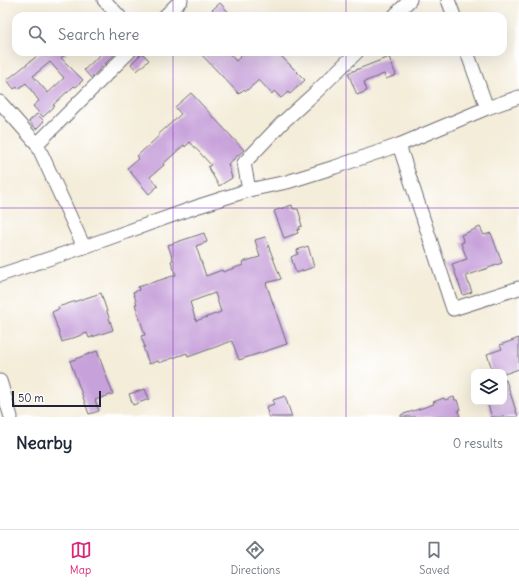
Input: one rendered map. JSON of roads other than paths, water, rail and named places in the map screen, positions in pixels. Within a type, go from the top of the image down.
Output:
[{"type":"street","points":[[104,0],[114,12]]},
{"type":"street","points":[[169,12],[181,0]]},
{"type":"street","points":[[398,12],[410,0]]},
{"type":"street","points":[[448,0],[452,12]]},
{"type":"street","points":[[37,144],[125,56]]},
{"type":"street","points":[[249,190],[244,163],[282,123],[353,56]]},
{"type":"street","points":[[468,56],[487,108]]},
{"type":"street","points":[[0,275],[249,190],[287,182],[399,145],[487,108],[519,97]]},
{"type":"street","points":[[0,102],[37,144],[84,247]]},
{"type":"street","points":[[399,145],[453,309],[519,288]]},
{"type":"street","points":[[0,381],[7,416]]}]
